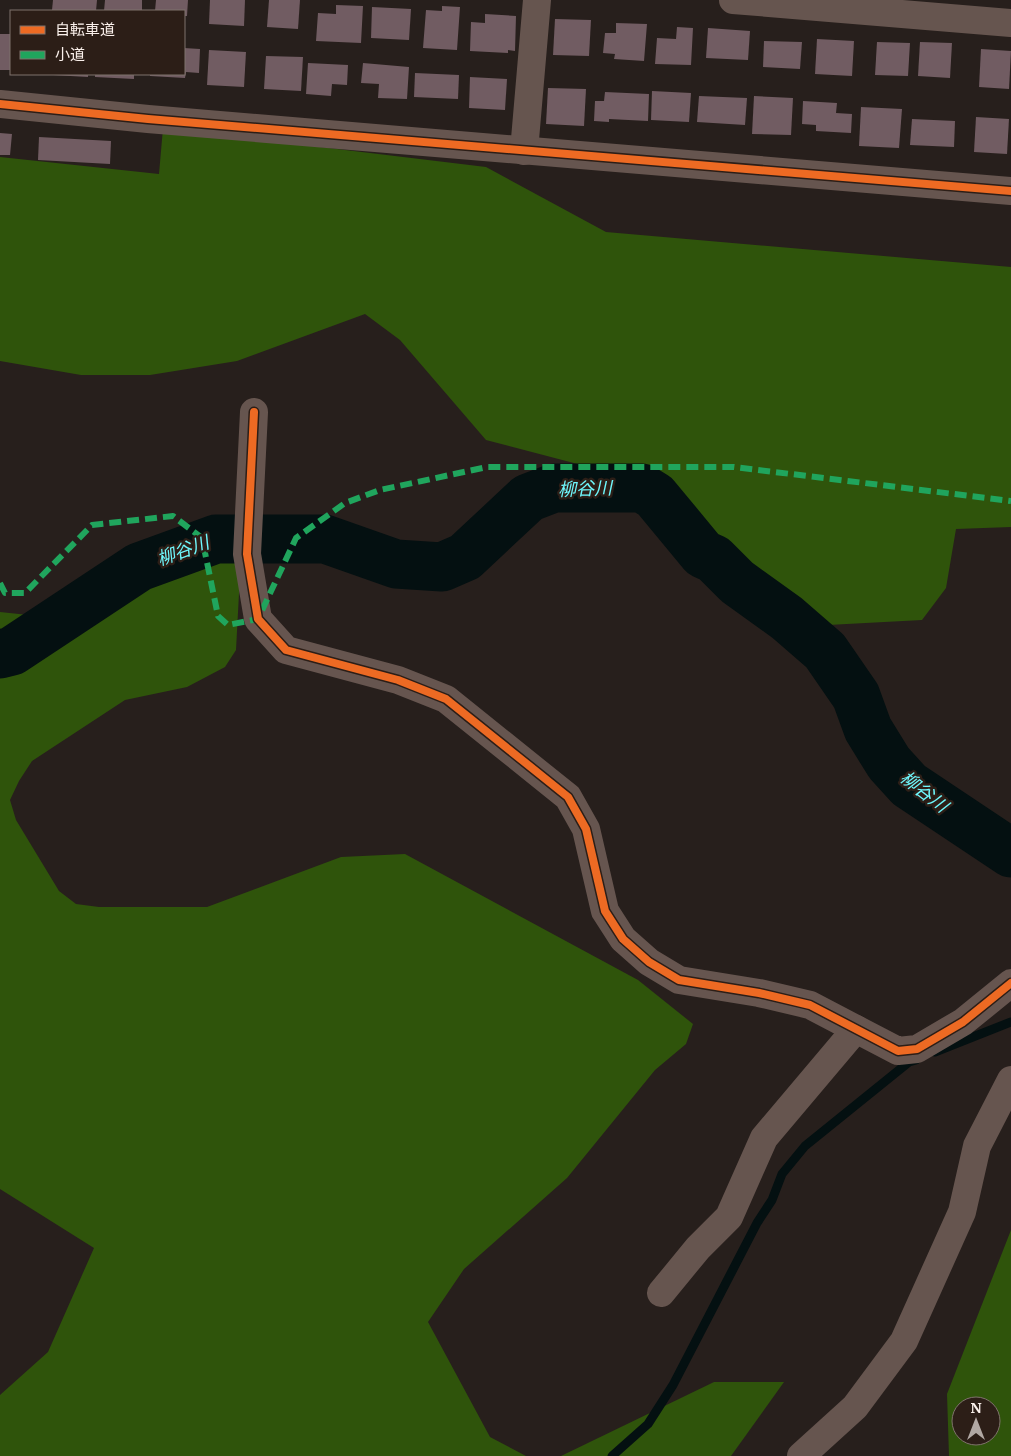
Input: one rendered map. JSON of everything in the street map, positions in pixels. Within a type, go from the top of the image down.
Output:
[{"type":"street","points":[[524,151],[537,0]]},
{"type":"street","points":[[733,0],[935,9],[1011,23]]},
{"type":"street","points":[[0,104],[148,119],[1011,191]]},
{"type":"street","points":[[254,412],[247,554],[258,619],[286,650],[398,680],[446,699],[568,797],[586,829],[605,911],[623,939],[649,962],[679,980],[759,993],[810,1005],[898,1051],[917,1049],[963,1022],[1011,983]]},
{"type":"street","points":[[661,1293],[698,1248],[729,1216],[764,1138],[856,1029]]},
{"type":"street","points":[[801,1456],[856,1407],[904,1342],[962,1212],[977,1146],[1011,1080]]},
{"type":"green space","points":[[163,128],[486,167],[606,232],[1011,267],[1011,527],[956,529],[946,588],[922,620],[828,625],[803,618],[669,488],[486,440],[400,340],[365,314],[237,361],[150,375],[81,375],[0,361],[0,157],[159,174]]},
{"type":"green space","points":[[177,541],[241,556],[236,650],[225,667],[187,687],[125,700],[32,761],[10,800],[16,820],[59,891],[76,904],[99,907],[207,907],[341,857],[405,854],[638,980],[693,1024],[686,1044],[655,1070],[567,1178],[464,1269],[428,1322],[490,1437],[526,1456],[0,1456],[0,1395],[48,1352],[94,1248],[0,1189],[0,612],[38,616],[59,611],[103,567]]},
{"type":"green space","points":[[1011,1230],[1011,1456],[949,1456],[947,1394]]},
{"type":"green space","points":[[714,1382],[784,1382],[731,1456],[561,1456]]},
{"type":"building","points":[[53,0],[97,0],[96,10],[52,10]]},
{"type":"building","points":[[105,0],[142,0],[142,10],[104,10]]},
{"type":"building","points":[[156,0],[188,0],[187,16],[185,16],[185,10],[155,10]]},
{"type":"building","points":[[210,0],[245,0],[244,26],[209,24]]},
{"type":"building","points":[[269,0],[300,0],[298,29],[267,27]]},
{"type":"building","points":[[336,5],[363,6],[361,43],[316,41],[318,13],[336,14]]},
{"type":"building","points":[[442,6],[460,7],[457,50],[423,48],[426,10],[442,11]]},
{"type":"building","points":[[372,7],[411,9],[409,40],[371,38]]},
{"type":"building","points":[[485,14],[516,16],[515,51],[508,50],[508,53],[470,51],[471,22],[485,23]]},
{"type":"building","points":[[555,19],[591,20],[589,56],[553,55]]},
{"type":"building","points":[[616,23],[647,24],[644,61],[614,59],[615,54],[603,53],[605,33],[616,33]]},
{"type":"building","points":[[677,27],[693,28],[691,65],[655,64],[657,38],[676,39]]},
{"type":"building","points":[[708,28],[750,31],[748,60],[706,58]]},
{"type":"building","points":[[0,34],[10,34],[10,70],[0,70]]},
{"type":"building","points":[[817,39],[854,41],[852,76],[815,74]]},
{"type":"building","points":[[764,41],[802,42],[800,69],[763,67]]},
{"type":"building","points":[[877,42],[910,43],[908,76],[875,75]]},
{"type":"building","points":[[920,42],[952,43],[950,78],[918,76]]},
{"type":"building","points":[[185,48],[200,49],[199,73],[186,72],[185,78],[150,76],[185,75]]},
{"type":"building","points":[[981,49],[1011,51],[1009,89],[979,87]]},
{"type":"building","points":[[209,50],[246,52],[244,87],[207,85]]},
{"type":"building","points":[[266,56],[303,57],[301,91],[264,89]]},
{"type":"building","points":[[308,63],[348,65],[347,85],[332,84],[331,96],[306,94]]},
{"type":"building","points":[[363,63],[409,67],[407,99],[378,98],[379,84],[361,83]]},
{"type":"building","points":[[415,73],[459,75],[458,99],[414,97]]},
{"type":"building","points":[[53,75],[88,75],[88,77]]},
{"type":"building","points":[[95,75],[134,75],[134,79],[95,77]]},
{"type":"building","points":[[470,77],[507,79],[505,110],[469,108]]},
{"type":"building","points":[[548,88],[586,89],[584,126],[546,124]]},
{"type":"building","points":[[652,91],[691,93],[689,122],[651,120]]},
{"type":"building","points":[[605,92],[649,94],[648,121],[609,119],[609,122],[594,121],[595,101],[604,101]]},
{"type":"building","points":[[699,96],[747,98],[745,125],[697,122]]},
{"type":"building","points":[[754,96],[793,98],[791,135],[752,134]]},
{"type":"building","points":[[803,101],[837,103],[836,113],[852,114],[851,133],[816,131],[816,125],[802,124]]},
{"type":"building","points":[[861,107],[902,109],[899,148],[859,146]]},
{"type":"building","points":[[976,117],[1009,119],[1007,154],[974,152]]},
{"type":"building","points":[[912,119],[955,121],[954,147],[910,145]]},
{"type":"building","points":[[0,133],[12,134],[10,155],[0,155]]},
{"type":"building","points":[[39,137],[111,141],[110,164],[38,160]]},
{"type":"waterway","name":"柳谷川","points":[[0,654],[12,651],[139,567],[216,539],[325,539],[396,564],[442,567],[465,557],[528,498],[554,488],[642,488],[655,496],[703,554],[714,559],[737,582],[787,618],[825,651],[856,696],[868,729],[889,763],[909,785],[1011,853]]},
{"type":"waterway","points":[[935,1052],[1011,1022]]},
{"type":"waterway","points":[[612,1456],[648,1424],[673,1385],[757,1223],[772,1200],[782,1174],[805,1146],[909,1062],[916,1060]]},
{"type":"marked path","points":[[0,583],[5,593],[25,593],[92,525],[173,516],[202,538],[218,616],[228,625],[258,619],[296,538],[345,503],[380,490],[487,467],[734,467],[1011,501]]},
{"type":"cycle path","points":[[0,104],[148,119],[1011,191]]},
{"type":"cycle path","points":[[254,412],[247,554],[258,619],[286,650],[398,680],[446,699],[568,797],[586,829],[605,911],[623,939],[649,962],[679,980],[759,993],[810,1005],[898,1051],[917,1049],[963,1022],[1011,983]]}]
